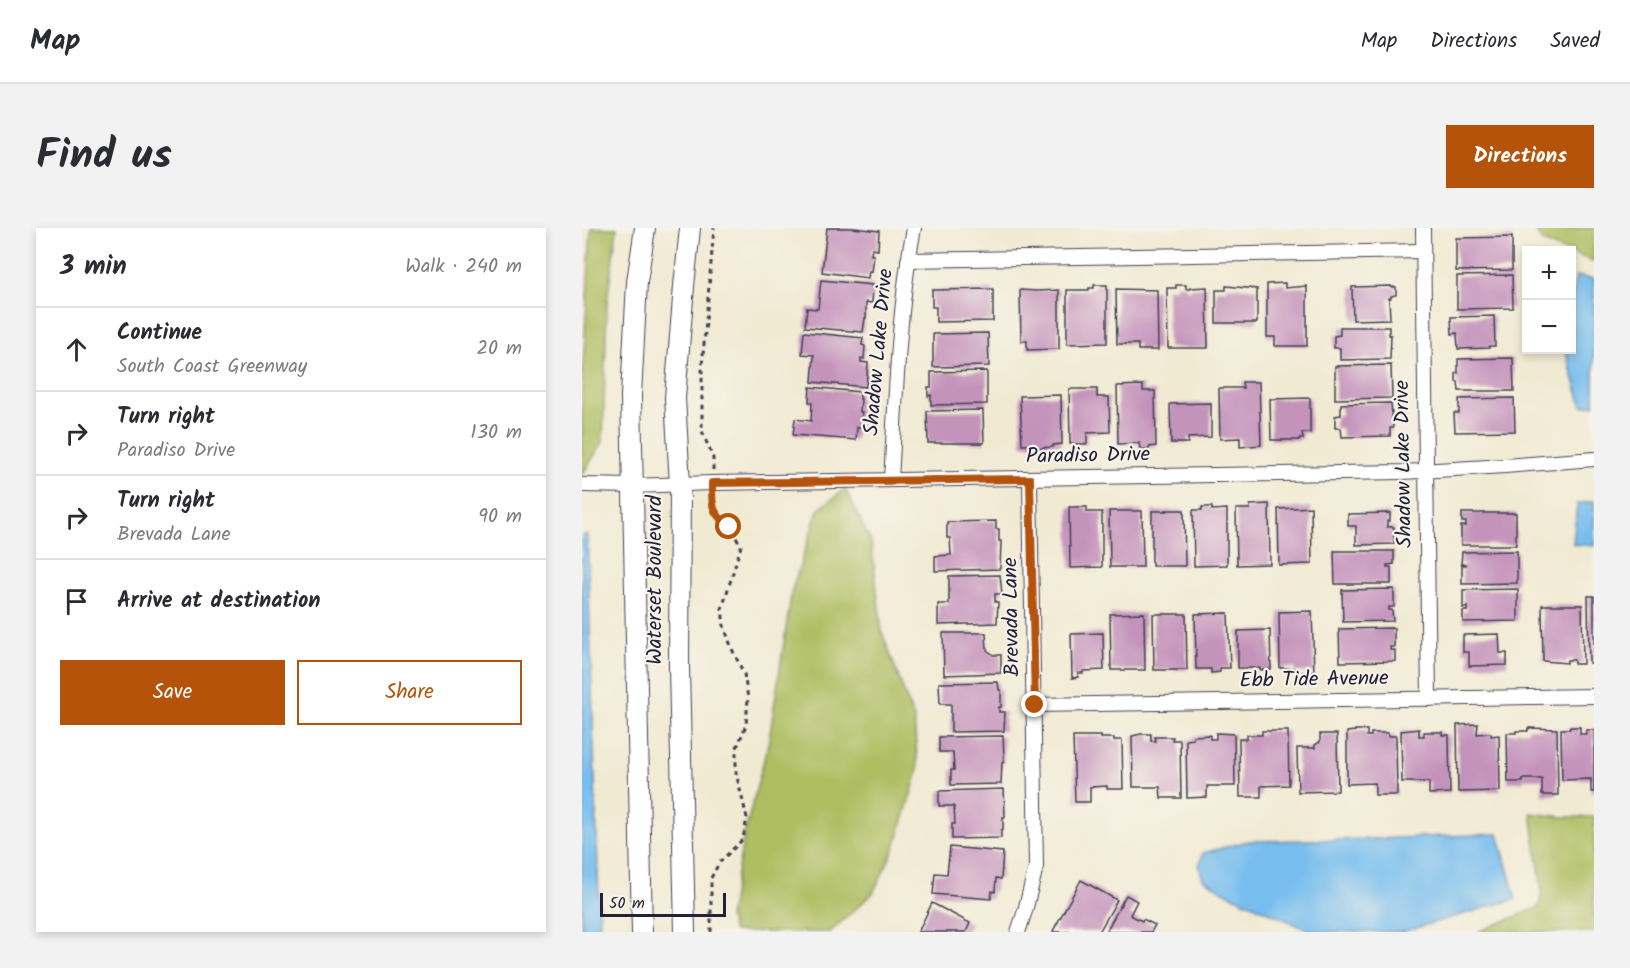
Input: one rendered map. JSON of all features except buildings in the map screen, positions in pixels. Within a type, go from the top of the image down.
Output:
[{"type":"street","name":"Waterset Boulevard","points":[[642,932],[631,396],[637,282],[645,228]]},
{"type":"street","name":"Waterset Boulevard","points":[[685,932],[679,668],[680,485],[675,398],[690,228]]},
{"type":"street","name":"Shadow Lake Drive","points":[[891,480],[902,305],[914,228]]},
{"type":"street","name":"Shadow Lake Drive","points":[[1423,228],[1429,699]]},
{"type":"street","points":[[908,260],[1423,252]]},
{"type":"street","name":"Paradiso Drive","points":[[582,485],[1030,479],[1425,470],[1594,459]]},
{"type":"street","name":"Brevada Lane","points":[[1018,932],[1036,867],[1030,479]]},
{"type":"street","name":"Ebb Tide Avenue","points":[[1035,705],[1594,696]]},
{"type":"path","points":[[711,932],[711,878],[719,863],[743,838],[747,818],[736,773],[736,750],[746,725],[748,698],[744,674],[724,626],[722,609],[741,546],[729,527],[716,515],[712,504],[713,458],[702,431],[702,367],[714,228]]},
{"type":"green space","points":[[591,228],[617,228],[607,302],[603,442],[582,475],[582,386]]},
{"type":"green space","points":[[1534,228],[1594,228],[1594,262],[1576,255],[1576,246],[1553,246],[1542,242]]},
{"type":"green space","points":[[844,490],[871,542],[882,632],[914,719],[918,771],[895,847],[873,893],[830,932],[733,932],[729,917],[744,836],[769,740],[792,590],[818,510]]},
{"type":"green space","points":[[1531,813],[1563,817],[1594,817],[1594,932],[1478,932],[1539,907],[1542,890]]},
{"type":"water","points":[[1576,276],[1594,279],[1594,405],[1582,406],[1566,354],[1576,354]]},
{"type":"water","points":[[1594,501],[1594,546],[1573,544],[1577,504]]},
{"type":"water","points":[[582,535],[587,535],[600,932],[582,932]]},
{"type":"water","points":[[1498,834],[1516,899],[1402,932],[1318,932],[1306,929],[1229,894],[1203,879],[1199,866],[1203,853],[1248,841]]},
{"type":"route","points":[[729,527],[716,515],[712,504],[712,483],[1030,479],[1035,705]]}]
